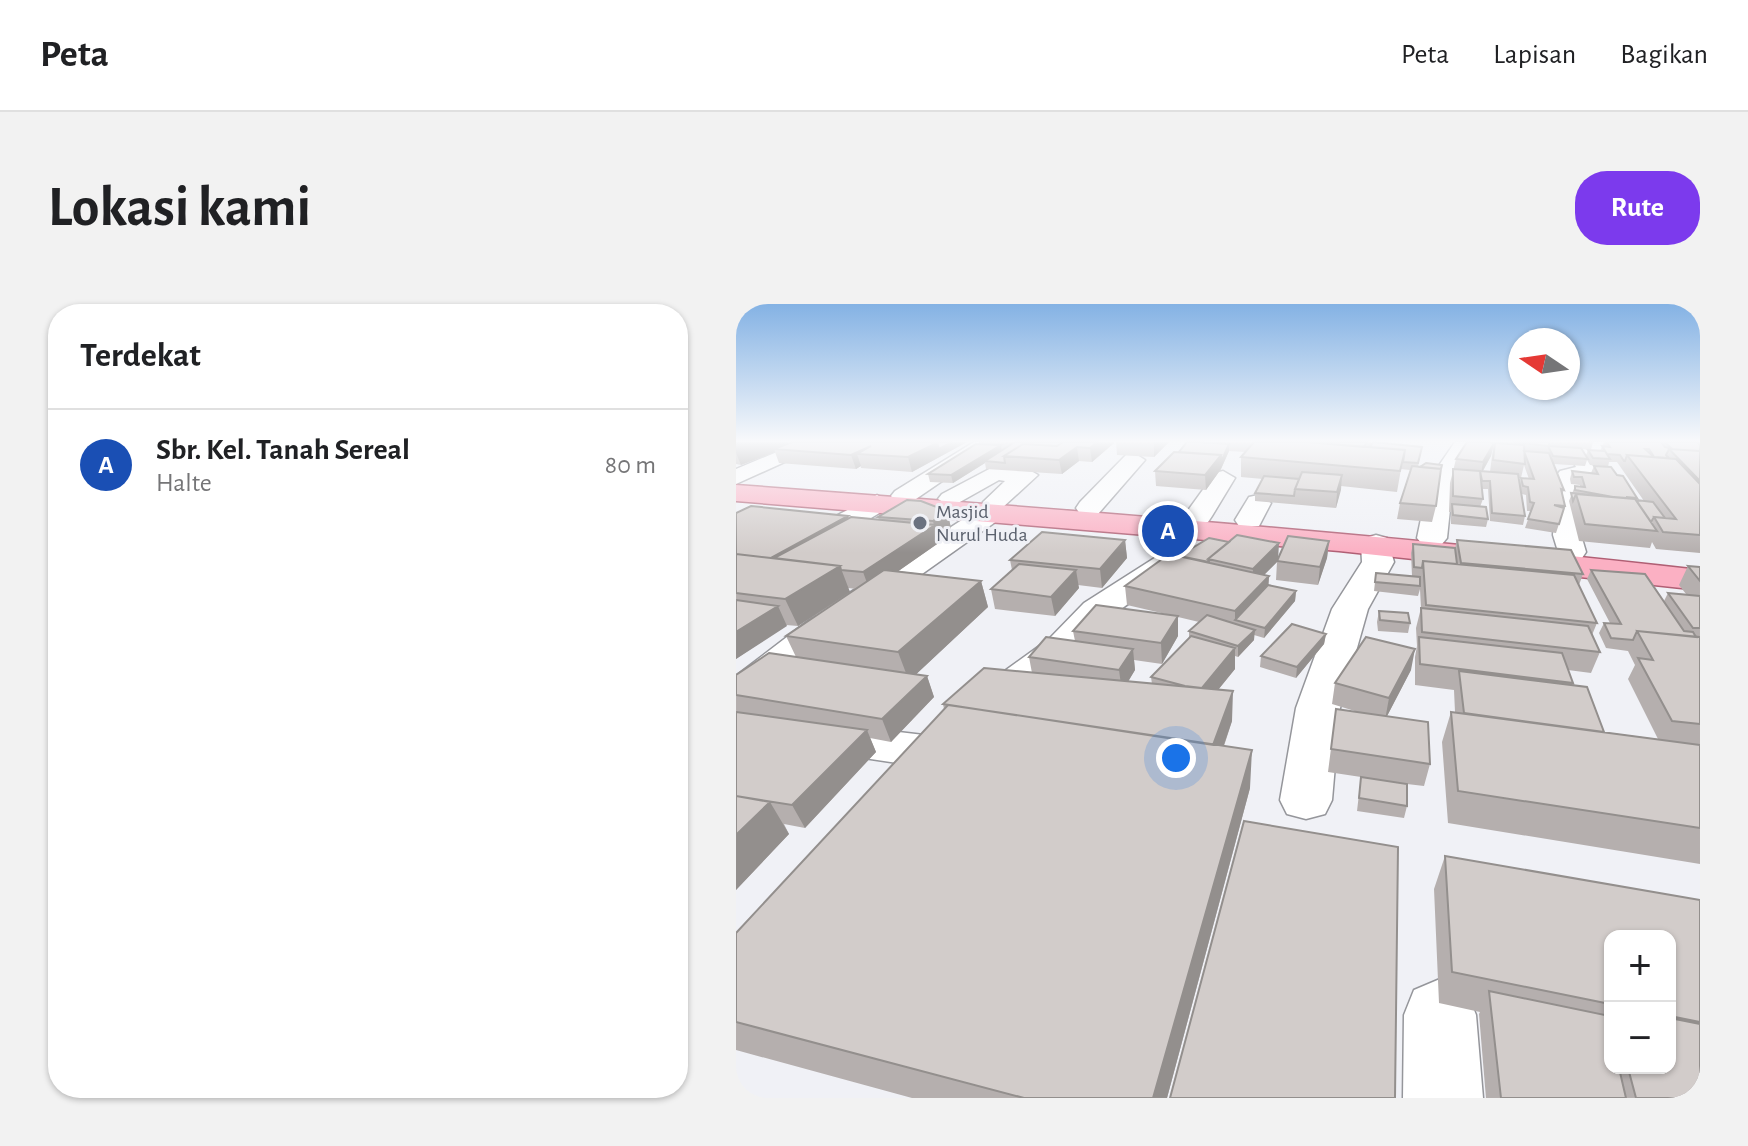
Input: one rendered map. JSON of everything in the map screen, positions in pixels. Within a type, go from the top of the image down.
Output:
[{"type":"main road","points":[[736,484],[897,489],[969,509],[1246,518],[1376,544],[1700,580]]},
{"type":"main road","points":[[736,493],[897,489]]},
{"type":"main road","points":[[1084,513],[1246,518],[1432,538],[1496,534],[1571,552],[1700,566]]},
{"type":"street","points":[[836,527],[916,479]]},
{"type":"street","points":[[1084,513],[1116,479]]},
{"type":"street","points":[[1198,516],[1222,479]]},
{"type":"street","points":[[1432,538],[1442,479]]},
{"type":"street","points":[[1568,479],[1567,535],[1571,552]]},
{"type":"street","points":[[736,697],[969,509]]},
{"type":"street","points":[[894,787],[924,751],[970,708],[1028,675],[1097,611],[1161,567],[1246,518]]},
{"type":"street","points":[[1306,800],[1318,708],[1350,609],[1378,562],[1376,544]]},
{"type":"street","points":[[736,727],[924,751]]},
{"type":"street","points":[[1440,1015],[1443,1098]]},
{"type":"building","points":[[1262,479],[1299,479],[1294,496],[1255,493]]},
{"type":"building","points":[[1299,479],[1341,479],[1337,492],[1295,489]]},
{"type":"building","points":[[1408,479],[1440,479],[1436,506],[1400,503]]},
{"type":"building","points":[[1453,479],[1481,479],[1483,499],[1453,496]]},
{"type":"building","points":[[1519,479],[1525,516],[1492,513],[1490,481],[1482,481]]},
{"type":"building","points":[[1521,479],[1560,479],[1565,506],[1554,505],[1564,508],[1559,524],[1528,519],[1534,503],[1530,502],[1528,487],[1523,486]]},
{"type":"building","points":[[1583,479],[1625,479],[1637,498],[1575,490],[1575,486],[1585,487]]},
{"type":"building","points":[[1645,479],[1695,479],[1700,484],[1700,535],[1663,532],[1654,517],[1676,519]]},
{"type":"building","points":[[1576,494],[1635,499],[1657,531],[1585,524]]},
{"type":"building","points":[[907,500],[921,501],[947,511],[933,521],[878,517]]},
{"type":"building","points":[[1636,500],[1653,502],[1665,518],[1654,517],[1651,522]]},
{"type":"building","points":[[1452,504],[1486,507],[1488,519],[1453,515]]},
{"type":"building","points":[[751,506],[848,516],[771,558],[736,554],[736,513]]},
{"type":"building","points":[[851,517],[935,525],[863,572],[774,558]]},
{"type":"building","points":[[1042,532],[1125,540],[1100,569],[1010,560]]},
{"type":"building","points":[[1237,535],[1279,543],[1253,569],[1208,559]]},
{"type":"building","points":[[1288,536],[1329,541],[1320,567],[1277,561]]},
{"type":"building","points":[[1209,538],[1229,542],[1208,559],[1209,562],[1179,556]]},
{"type":"building","points":[[1457,540],[1571,550],[1583,574],[1461,563]]},
{"type":"building","points":[[1413,544],[1455,548],[1457,564],[1423,561],[1422,568],[1414,567]]},
{"type":"building","points":[[736,554],[840,566],[785,599],[736,593]]},
{"type":"building","points":[[1169,554],[1269,576],[1235,611],[1125,586]]},
{"type":"building","points":[[1423,561],[1574,575],[1597,623],[1426,605]]},
{"type":"building","points":[[1019,564],[1076,570],[1051,597],[991,589]]},
{"type":"building","points":[[1688,566],[1700,567],[1700,581]]},
{"type":"building","points":[[884,570],[981,581],[898,652],[786,636]]},
{"type":"building","points":[[1591,570],[1645,574],[1684,631],[1693,632],[1696,637],[1637,631],[1633,640],[1611,638],[1604,623],[1621,624]]},
{"type":"building","points":[[1376,573],[1420,577],[1420,586],[1375,582]]},
{"type":"building","points":[[1268,585],[1296,591],[1265,628],[1235,620]]},
{"type":"building","points":[[1668,593],[1700,596],[1700,628],[1693,628]]},
{"type":"building","points":[[736,600],[778,606],[736,632]]},
{"type":"building","points":[[1096,605],[1178,616],[1161,643],[1073,631]]},
{"type":"building","points":[[1421,608],[1588,626],[1600,652],[1422,632]]},
{"type":"building","points":[[1379,611],[1408,613],[1410,623],[1380,620]]},
{"type":"building","points":[[1207,615],[1255,630],[1238,646],[1189,631]]},
{"type":"building","points":[[1292,624],[1326,634],[1297,667],[1261,656]]},
{"type":"building","points":[[1637,631],[1700,637],[1700,724],[1672,721],[1638,658],[1653,660]]},
{"type":"building","points":[[1191,636],[1235,648],[1202,688],[1151,677]]},
{"type":"building","points":[[1046,637],[1133,649],[1119,670],[1029,657]]},
{"type":"building","points":[[1366,637],[1415,649],[1389,698],[1335,683]]},
{"type":"building","points":[[1419,637],[1562,653],[1573,683],[1420,664]]},
{"type":"building","points":[[769,653],[927,676],[882,719],[736,695],[736,675]]},
{"type":"building","points":[[984,668],[1233,691],[1213,745],[943,704]]},
{"type":"building","points":[[1459,671],[1587,687],[1604,732],[1464,713]]},
{"type":"building","points":[[948,705],[1252,750],[1153,1098],[1024,1098],[736,1022],[736,933]]},
{"type":"building","points":[[1336,709],[1428,722],[1430,764],[1331,749]]},
{"type":"building","points":[[736,712],[867,730],[792,805],[736,796]]},
{"type":"building","points":[[1451,712],[1700,745],[1700,828],[1458,791]]},
{"type":"building","points":[[1361,777],[1407,784],[1407,806],[1359,798]]},
{"type":"building","points":[[736,796],[770,802],[736,835]]},
{"type":"building","points":[[1244,821],[1398,847],[1395,1098],[1170,1098]]},
{"type":"building","points":[[1445,856],[1700,900],[1700,1022],[1676,1017],[1676,930],[1604,930],[1604,1003],[1452,972]]},
{"type":"building","points":[[1489,991],[1604,1015],[1604,1074],[1620,1074],[1626,1098],[1501,1098]]},
{"type":"building","points":[[1676,1019],[1700,1024],[1700,1098],[1636,1098],[1630,1074],[1676,1074]]},
{"type":"place","name":"Masjid Nurul Huda","points":[[920,523]]},
{"type":"place","name":"Sbr. Kel. Tanah Sereal","points":[[1168,531]]}]
